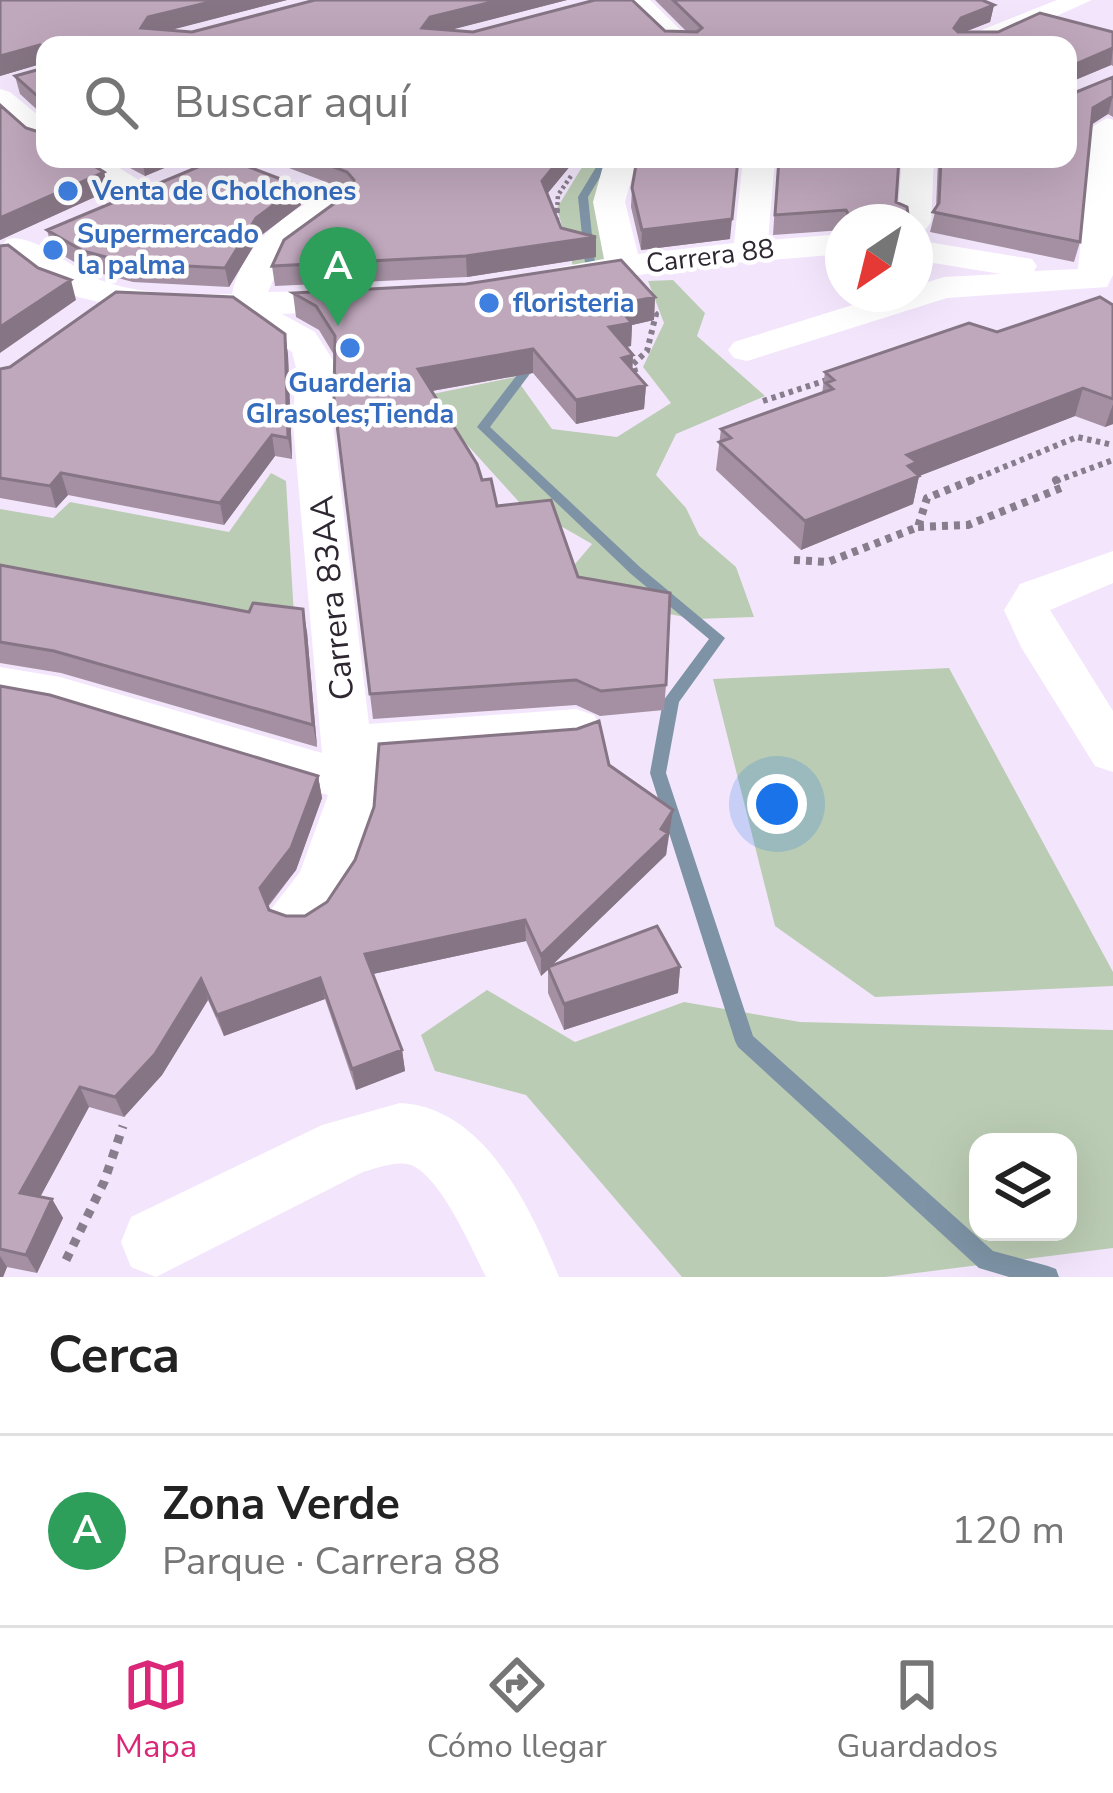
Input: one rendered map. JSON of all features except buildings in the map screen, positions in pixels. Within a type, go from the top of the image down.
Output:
[{"type":"street","points":[[635,0],[673,36]]},
{"type":"street","points":[[991,36],[1079,0]]},
{"type":"street","points":[[8,88],[36,125]]},
{"type":"street","points":[[1077,120],[1110,128],[1096,281]]},
{"type":"street","points":[[98,168],[147,195]]},
{"type":"street","points":[[617,268],[609,202],[618,168]]},
{"type":"street","points":[[750,252],[758,168]]},
{"type":"street","points":[[915,204],[917,168]]},
{"type":"street","points":[[104,212],[186,177]]},
{"type":"street","points":[[250,301],[257,269],[267,254],[336,202],[297,189]]},
{"type":"street","points":[[9,250],[62,229]]},
{"type":"street","name":"Carrera 88","points":[[521,284],[568,274],[825,246]]},
{"type":"street","points":[[9,250],[57,277],[113,297],[165,303],[397,298]]},
{"type":"street","points":[[933,252],[1096,281]]},
{"type":"street","points":[[747,350],[944,288],[1096,281]]},
{"type":"street","points":[[80,319],[113,297]]},
{"type":"street","name":"Carrera 83AA","points":[[250,301],[256,313],[307,342],[314,355],[312,413],[351,764],[323,885],[298,912]]},
{"type":"street","points":[[1113,566],[1036,596],[1027,610],[1045,647],[1113,752]]},
{"type":"street","points":[[0,686],[60,695],[351,764],[576,728]]},
{"type":"street","points":[[156,1242],[345,1147],[378,1136],[420,1136],[462,1168],[524,1277]]},
{"type":"path","points":[[568,274],[554,216],[558,195],[574,172]]},
{"type":"path","points":[[617,268],[656,314],[646,351],[633,364],[640,388]]},
{"type":"path","points":[[764,401],[842,375]]},
{"type":"path","points":[[918,527],[927,498],[962,482],[1077,437],[1113,445]]},
{"type":"path","points":[[794,560],[828,562],[918,527],[968,526],[1061,488],[1056,480],[1113,460]]},
{"type":"path","points":[[66,1260],[104,1182],[123,1126]]},
{"type":"green space","points":[[581,168],[615,168],[610,266],[574,270],[557,208]]},
{"type":"green space","points":[[673,280],[705,313],[697,336],[765,396],[676,434],[656,475],[686,508],[699,535],[736,567],[754,617],[695,619],[582,597],[570,570],[592,544],[519,502],[423,396],[515,377],[552,429],[617,437],[671,403],[643,367],[664,323],[648,281]]},
{"type":"green space","points":[[271,473],[286,481],[294,616],[0,580],[0,509],[53,518],[70,502],[229,532]]},
{"type":"green space","points":[[949,668],[1113,972],[1113,986],[875,997],[775,926],[713,679]]},
{"type":"green space","points":[[487,990],[575,1042],[684,1002],[800,1022],[1113,1030],[1113,1248],[885,1277],[682,1277],[526,1095],[435,1071],[421,1035]]},
{"type":"waterway","points":[[591,273],[583,197],[601,168]]},
{"type":"waterway","points":[[523,366],[526,371],[483,427],[636,571],[718,638],[671,701],[658,773],[745,1041],[987,1260],[1048,1277]]},
{"type":"place","name":"Venta de Cholchones","points":[[68,191]]},
{"type":"place","name":"Supermercado la palma","points":[[53,250]]},
{"type":"place","name":"floristeria","points":[[489,303]]},
{"type":"place","name":"Zona Verde","points":[[338,326]]},
{"type":"place","name":"Guarderia GIrasoles;Tienda","points":[[350,348]]}]
